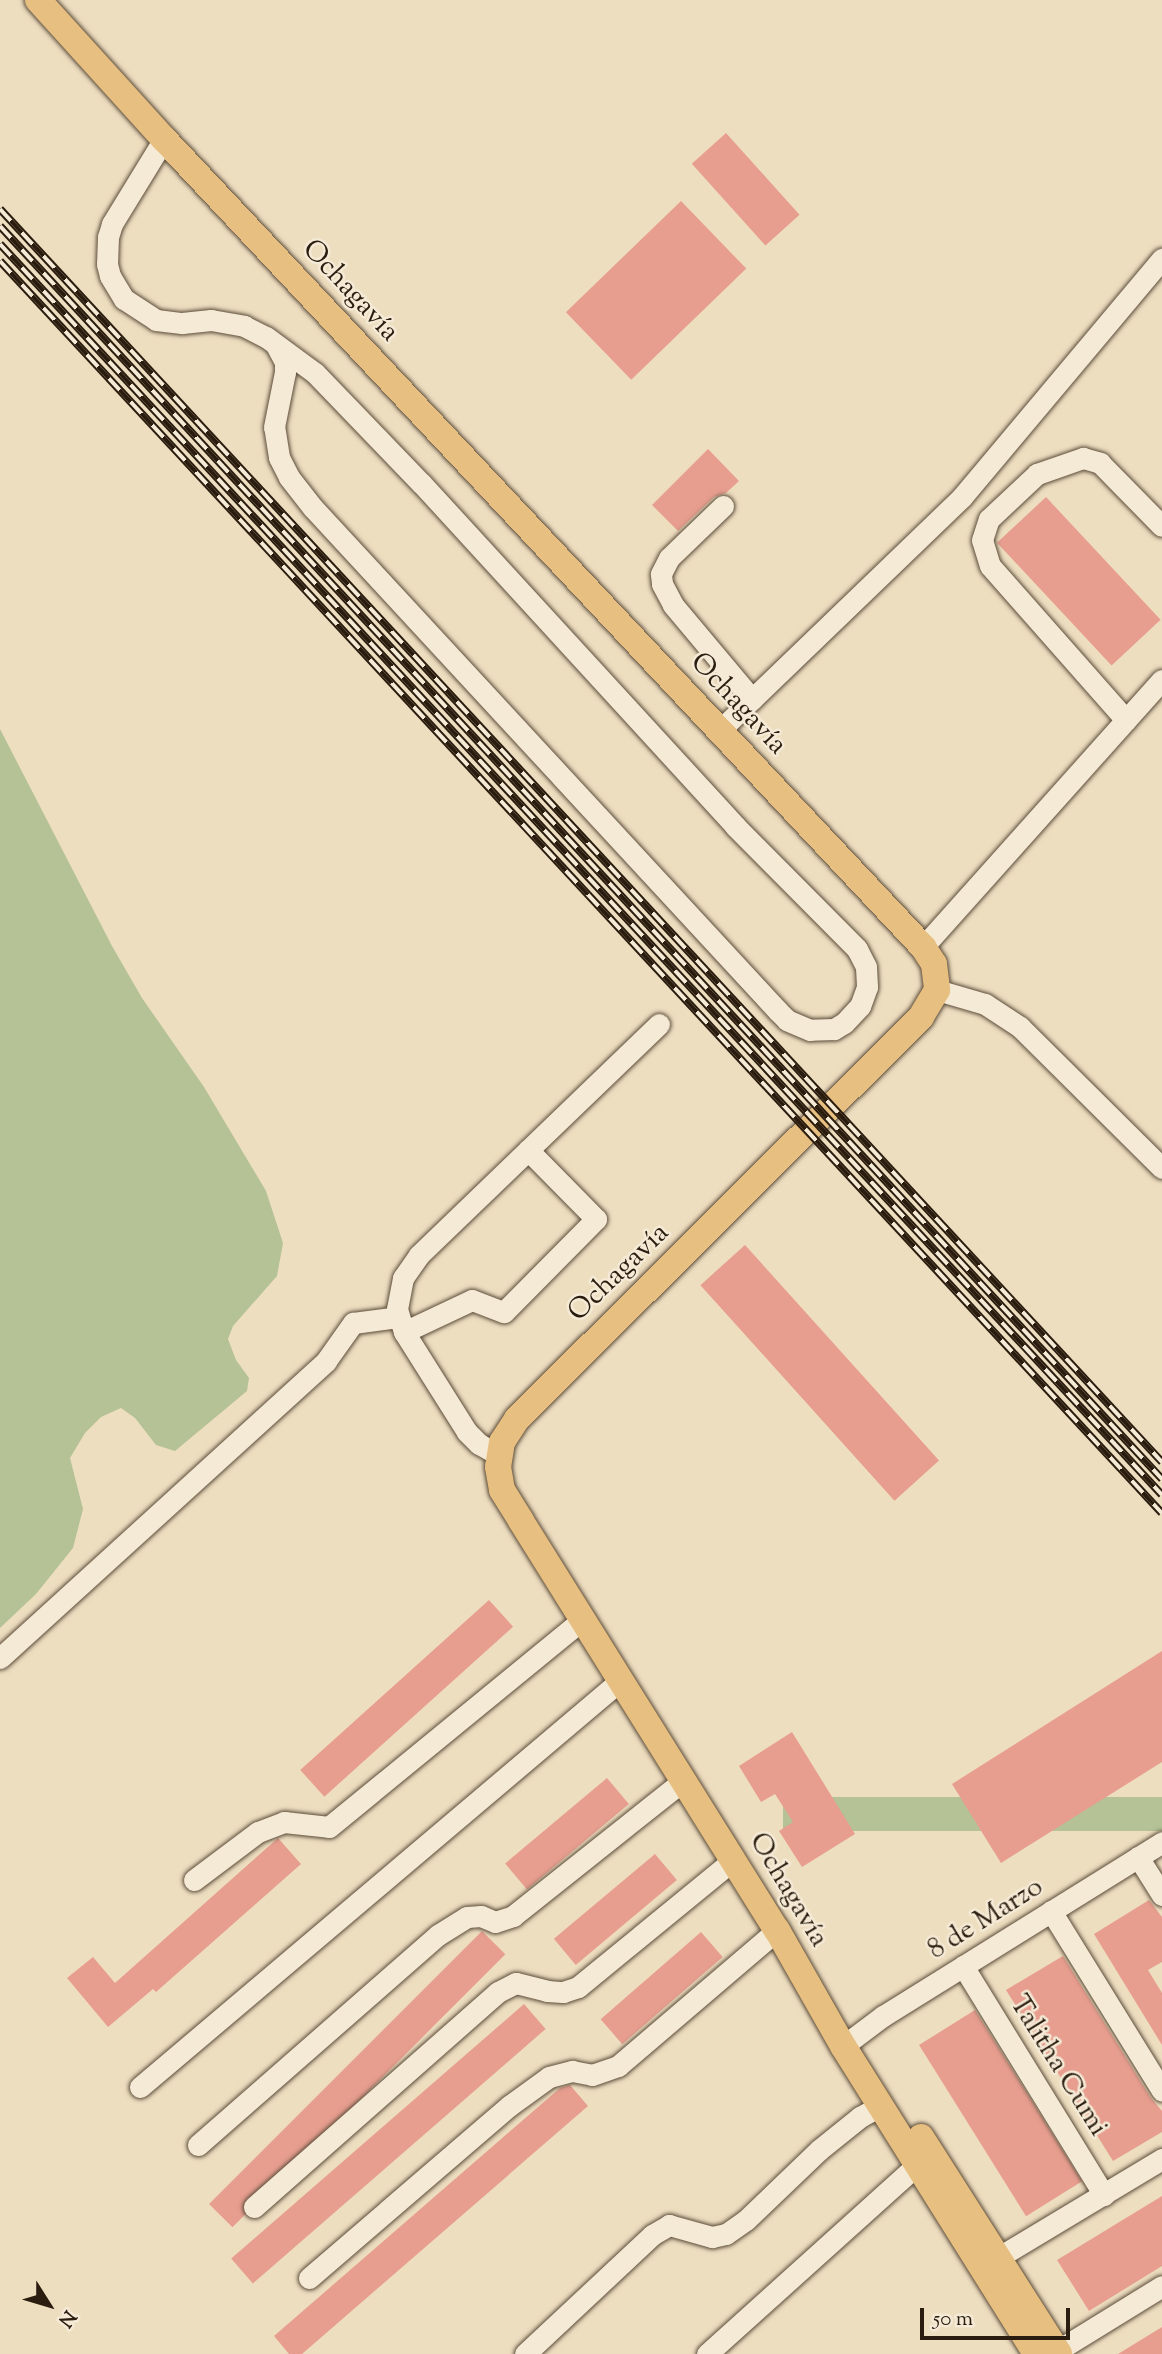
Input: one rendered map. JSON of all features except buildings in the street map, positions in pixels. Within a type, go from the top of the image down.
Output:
[{"type":"main road","name":"Ochagavía","points":[[38,0],[164,139],[923,947],[934,964],[937,990],[928,1009],[858,1084],[517,1419],[502,1441],[499,1455],[502,1490],[683,1781],[849,2040]]},
{"type":"main road","points":[[849,2040],[880,2106],[917,2165],[990,2263]]},
{"type":"main road","points":[[849,2040],[990,2263],[1051,2353]]},
{"type":"street","points":[[164,139],[111,224],[106,250],[110,276],[116,289],[134,308],[156,320],[228,322],[256,331],[276,345],[321,379],[422,484],[735,826],[857,950],[866,967],[867,987],[860,1006],[844,1023],[834,1029],[810,1030],[787,1020],[313,509],[289,477],[279,457],[274,427],[285,362],[276,345]]},
{"type":"street","points":[[720,730],[962,497],[1162,258]]},
{"type":"street","points":[[1126,720],[990,566],[982,540],[989,519],[1037,474],[1083,458],[1101,463],[1162,526]]},
{"type":"street","points":[[723,506],[669,558],[661,574],[662,584],[673,605],[752,699]]},
{"type":"street","points":[[923,947],[1162,680]]},
{"type":"street","points":[[937,990],[985,1004],[1020,1027],[1162,1168]]},
{"type":"street","points":[[499,1455],[479,1444],[467,1432],[401,1325],[400,1289],[412,1262],[659,1024]]},
{"type":"street","points":[[0,1658],[326,1361],[353,1324],[401,1325],[472,1300],[504,1312],[596,1219],[528,1150]]},
{"type":"street","points":[[194,1880],[258,1832],[284,1822],[329,1827],[582,1620]]},
{"type":"street","points":[[140,2087],[621,1680]]},
{"type":"street","points":[[198,2145],[438,1935],[467,1917],[481,1916],[495,1922],[513,1916],[683,1781]]},
{"type":"street","name":"8 de Marzo","points":[[849,2040],[1162,1842]]},
{"type":"street","points":[[1138,1857],[1162,1895]]},
{"type":"street","points":[[254,2207],[498,1992],[516,1983],[547,1991],[563,1992],[578,1987],[733,1860]]},
{"type":"street","points":[[1051,1912],[1162,2091]]},
{"type":"street","points":[[309,2278],[549,2077],[572,2071],[592,2075],[618,2066],[778,1930]]},
{"type":"street","name":"Talitha Cumi","points":[[963,1966],[1104,2195]]},
{"type":"street","points":[[525,2354],[652,2235],[669,2225],[712,2237],[726,2234],[746,2220],[819,2150],[880,2106]]},
{"type":"street","points":[[990,2263],[1162,2159]]},
{"type":"street","points":[[707,2354],[917,2165]]},
{"type":"street","points":[[1051,2353],[1161,2287]]},
{"type":"green space","points":[[0,729],[112,946],[142,998],[204,1087],[266,1191],[283,1243],[277,1276],[233,1326],[228,1339],[236,1360],[249,1378],[247,1391],[175,1451],[156,1445],[135,1418],[121,1408],[101,1417],[85,1433],[70,1458],[83,1509],[73,1548],[36,1594],[0,1628]]},
{"type":"green space","points":[[783,1797],[1162,1797],[1162,1831],[783,1831]]},
{"type":"railway","points":[[0,209],[1162,1462]]},
{"type":"railway","points":[[0,226],[1162,1479]]},
{"type":"railway","points":[[0,244],[1162,1495]]},
{"type":"railway","points":[[0,261],[1162,1513]]}]
